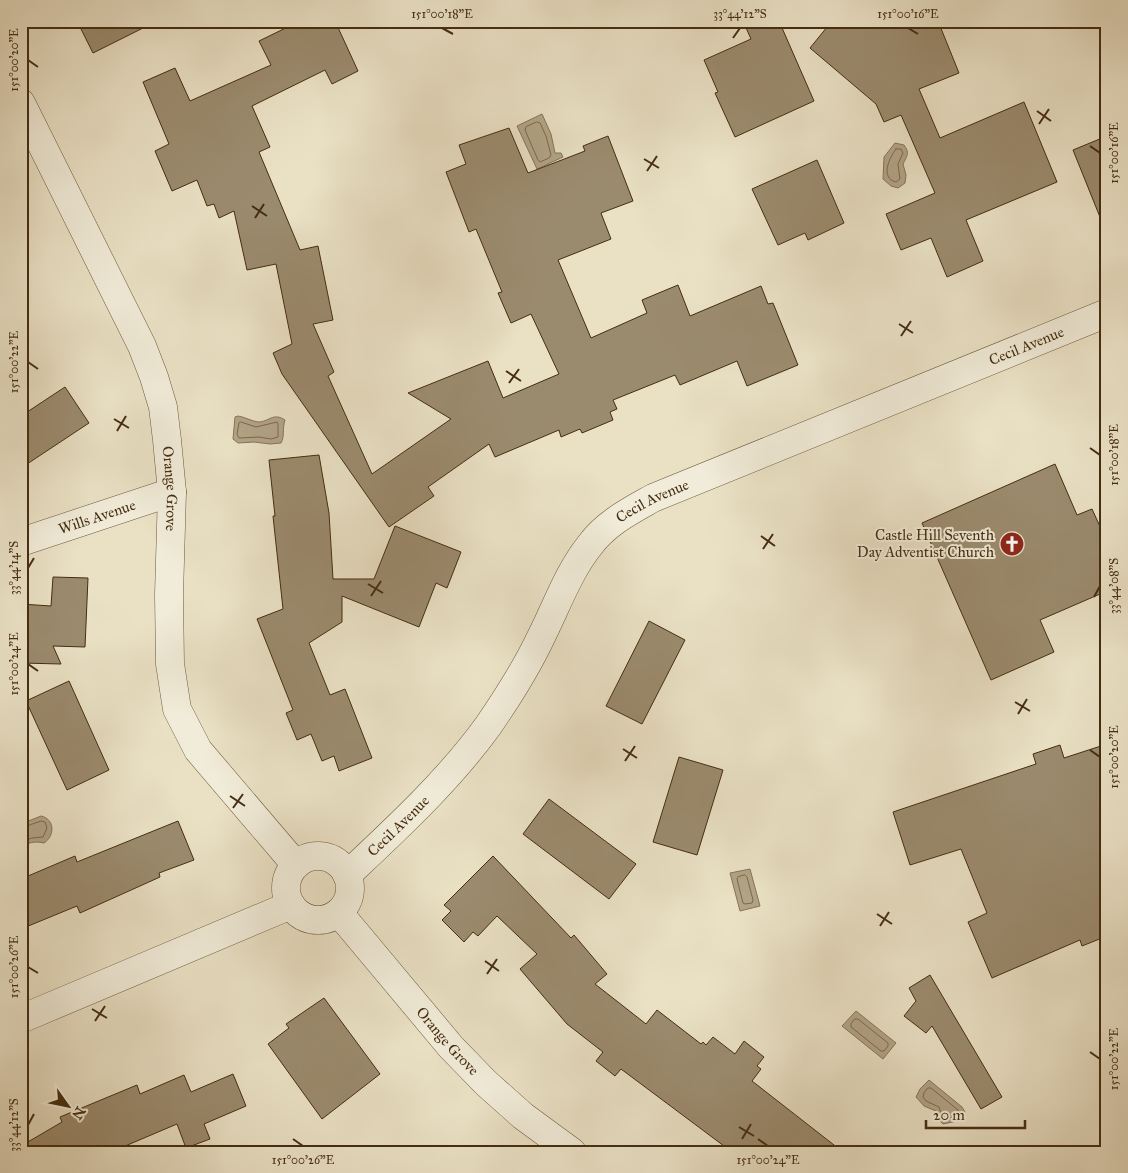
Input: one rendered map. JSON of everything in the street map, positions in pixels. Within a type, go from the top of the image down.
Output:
[{"type":"street","name":"Orange Grove","points":[[21,103],[142,346],[163,407],[172,492],[169,595],[170,664],[177,709],[198,750],[296,864]]},
{"type":"street","name":"Cecil Avenue","points":[[347,874],[398,828],[444,779],[487,726],[523,672],[572,574],[590,544],[617,518],[653,498],[1107,313]]},
{"type":"street","name":"Wills Avenue","points":[[21,542],[172,492]]},
{"type":"street","points":[[314,856],[324,856],[342,866],[350,884],[350,895],[346,904],[339,912],[329,918],[319,920],[298,913],[286,895],[289,873],[296,864],[314,856]]},
{"type":"street","points":[[21,1019],[291,905]]},
{"type":"street","name":"Orange Grove","points":[[339,912],[451,1047],[486,1083],[523,1116],[572,1152]]},
{"type":"water","points":[[542,114],[551,134],[555,153],[561,153],[563,157],[537,169],[517,126]]},
{"type":"water","points":[[895,143],[904,145],[907,152],[907,157],[903,164],[906,175],[905,183],[898,188],[891,186],[883,179],[884,157]]},
{"type":"water","points":[[238,416],[258,422],[274,417],[285,420],[281,443],[238,443],[233,439],[235,417]]},
{"type":"water","points":[[41,816],[49,820],[51,824],[52,832],[48,840],[44,843],[31,843],[21,849],[21,824]]},
{"type":"water","points":[[750,869],[760,906],[740,911],[730,873]]},
{"type":"water","points":[[856,1011],[896,1043],[883,1059],[842,1026]]},
{"type":"water","points":[[929,1080],[962,1107],[965,1112],[957,1121],[943,1124],[936,1117],[936,1111],[924,1106],[916,1097],[920,1089]]},
{"type":"building","points":[[77,21],[157,21],[93,53]]},
{"type":"building","points":[[300,21],[335,21],[358,71],[332,84],[325,70],[252,106],[270,147],[259,152],[300,250],[318,246],[333,320],[313,324],[334,372],[328,376],[372,474],[451,419],[408,393],[488,361],[503,398],[559,374],[531,314],[511,323],[498,293],[502,292],[476,229],[469,232],[446,172],[466,164],[459,145],[509,128],[528,173],[585,151],[583,146],[608,136],[633,201],[601,213],[611,239],[558,260],[591,338],[647,313],[642,300],[678,285],[690,316],[761,286],[768,304],[773,303],[798,365],[747,386],[737,361],[680,385],[675,375],[613,400],[617,409],[610,412],[613,420],[582,433],[580,429],[561,437],[559,430],[495,457],[489,444],[428,487],[434,496],[389,527],[282,374],[273,353],[292,344],[276,264],[247,270],[234,211],[219,218],[214,204],[207,206],[197,180],[172,191],[155,151],[169,144],[143,82],[175,68],[190,101],[271,65],[259,41]]},
{"type":"building","points":[[743,21],[779,21],[814,101],[735,137],[715,93],[718,92],[704,60],[751,39]]},
{"type":"building","points":[[832,21],[938,21],[959,73],[919,89],[940,138],[1024,102],[1057,182],[966,220],[983,261],[947,277],[931,238],[901,250],[886,214],[935,193],[901,115],[884,122],[876,104],[810,48]]},
{"type":"building","points":[[1107,136],[1107,231],[1106,232],[1073,150]]},
{"type":"building","points":[[817,160],[844,223],[808,240],[805,233],[778,245],[752,189]]},
{"type":"building","points":[[65,387],[89,423],[21,468],[21,416]]},
{"type":"building","points":[[319,455],[329,513],[333,579],[374,579],[395,526],[461,552],[447,588],[436,583],[419,627],[342,596],[342,622],[309,643],[330,695],[345,689],[372,758],[339,771],[334,756],[322,761],[311,734],[297,740],[286,713],[293,710],[257,619],[283,609],[269,460]]},
{"type":"building","points":[[1055,464],[1077,515],[1092,509],[1107,542],[1107,591],[1040,620],[1054,652],[991,680],[922,523]]},
{"type":"building","points":[[53,577],[88,578],[85,647],[53,646],[61,664],[21,663],[21,604],[51,606]]},
{"type":"building","points":[[649,621],[685,640],[642,724],[606,706]]},
{"type":"building","points":[[69,681],[109,770],[67,790],[26,701]]},
{"type":"building","points":[[1107,744],[1107,936],[1082,946],[1080,940],[992,978],[968,922],[987,913],[961,849],[910,865],[893,812],[1036,764],[1033,754],[1060,745],[1064,758]]},
{"type":"building","points":[[679,757],[723,770],[697,855],[653,842]]},
{"type":"building","points":[[549,799],[636,864],[609,899],[523,834]]},
{"type":"building","points":[[178,821],[194,860],[159,873],[160,877],[80,913],[77,906],[21,929],[21,879],[75,856],[77,862]]},
{"type":"building","points":[[493,856],[571,938],[574,935],[607,974],[595,984],[646,1024],[657,1010],[701,1044],[703,1042],[706,1045],[713,1037],[735,1054],[744,1041],[764,1057],[757,1066],[761,1069],[752,1081],[843,1152],[732,1152],[621,1069],[615,1076],[596,1061],[603,1052],[567,1024],[520,969],[537,954],[497,916],[478,936],[473,932],[464,942],[442,920],[451,911],[444,905]]},
{"type":"building","points":[[930,975],[1002,1097],[981,1109],[932,1026],[926,1033],[904,1016],[916,1001],[909,988]]},
{"type":"building","points":[[324,998],[380,1074],[322,1119],[268,1044],[289,1028],[286,1024]]},
{"type":"building","points":[[233,1074],[246,1106],[204,1124],[210,1139],[186,1148],[177,1124],[111,1152],[21,1152],[21,1146],[62,1122],[60,1117],[137,1085],[140,1094],[184,1075],[191,1092]]},
{"type":"place","name":"Castle Hill Seventh Day Adventist Church","points":[[1012,544]]}]
